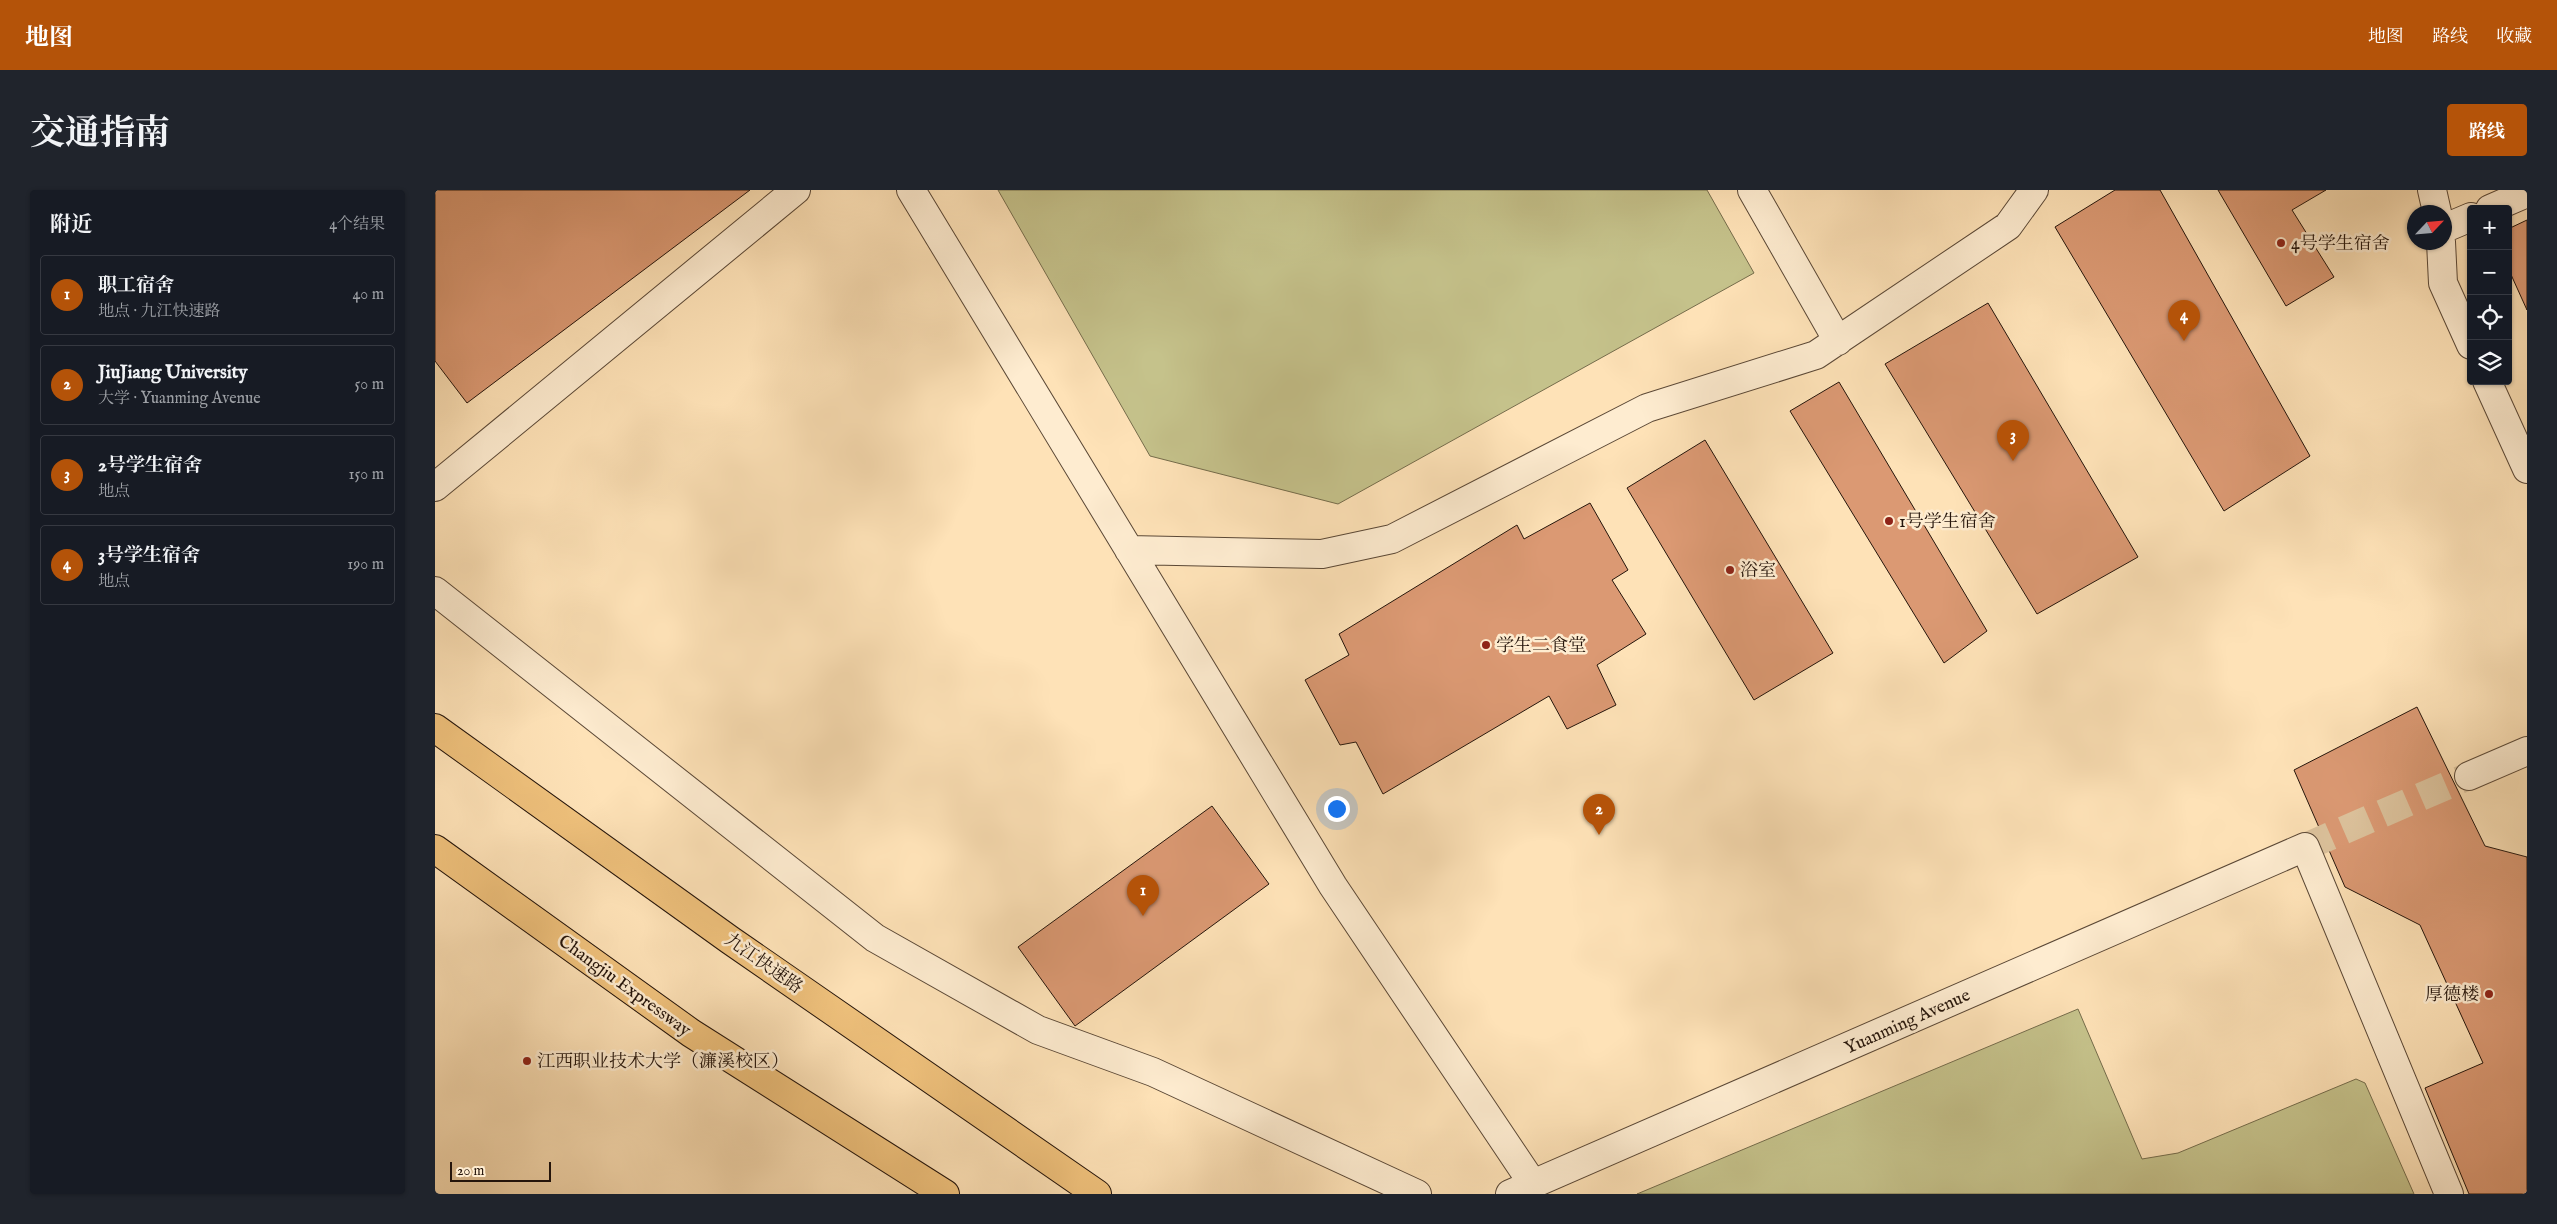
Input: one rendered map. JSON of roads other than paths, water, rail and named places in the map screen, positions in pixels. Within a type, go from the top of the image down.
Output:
[{"type":"highway","name":"九江快速路","points":[[435,728],[730,940],[1097,1194]]},
{"type":"highway","name":"Changjiu Expressway","points":[[435,849],[691,1033],[945,1194]]},
{"type":"street","points":[[435,487],[795,190]]},
{"type":"street","points":[[911,190],[1333,886],[1521,1189]]},
{"type":"street","points":[[1752,190],[1838,341]]},
{"type":"street","points":[[1129,550],[1322,554],[1392,539],[1647,408],[1816,355],[2008,226],[2034,190]]},
{"type":"street","points":[[2432,190],[2435,205]]},
{"type":"street","points":[[2499,205],[2527,193]]},
{"type":"street","points":[[2452,225],[2467,219]]},
{"type":"street","points":[[2441,250],[2443,283],[2469,340]]},
{"type":"street","points":[[2489,385],[2527,469]]},
{"type":"street","points":[[435,591],[875,938],[1039,1030],[1153,1072],[1417,1194]]},
{"type":"street","points":[[2469,776],[2527,751]]},
{"type":"street","name":"Yuanming Avenue","points":[[1521,1189],[2305,847],[2449,1194]]},
{"type":"tunnel","points":[[2305,847],[2469,776]]},
{"type":"place","name":"4号学生宿舍","points":[[2281,243]]},
{"type":"place","name":"3号学生宿舍","points":[[2184,341]]},
{"type":"place","name":"2号学生宿舍","points":[[2013,461]]},
{"type":"place","name":"1号学生宿舍","points":[[1889,521]]},
{"type":"place","name":"浴室","points":[[1730,570]]},
{"type":"place","name":"学生二食堂","points":[[1486,645]]},
{"type":"place","name":"JiuJiang University","points":[[1599,835]]},
{"type":"place","name":"职工宿舍","points":[[1143,916]]},
{"type":"place","name":"厚德楼","points":[[2489,994]]},
{"type":"place","name":"江西职业技术大学（濂溪校区）","points":[[527,1061]]}]
